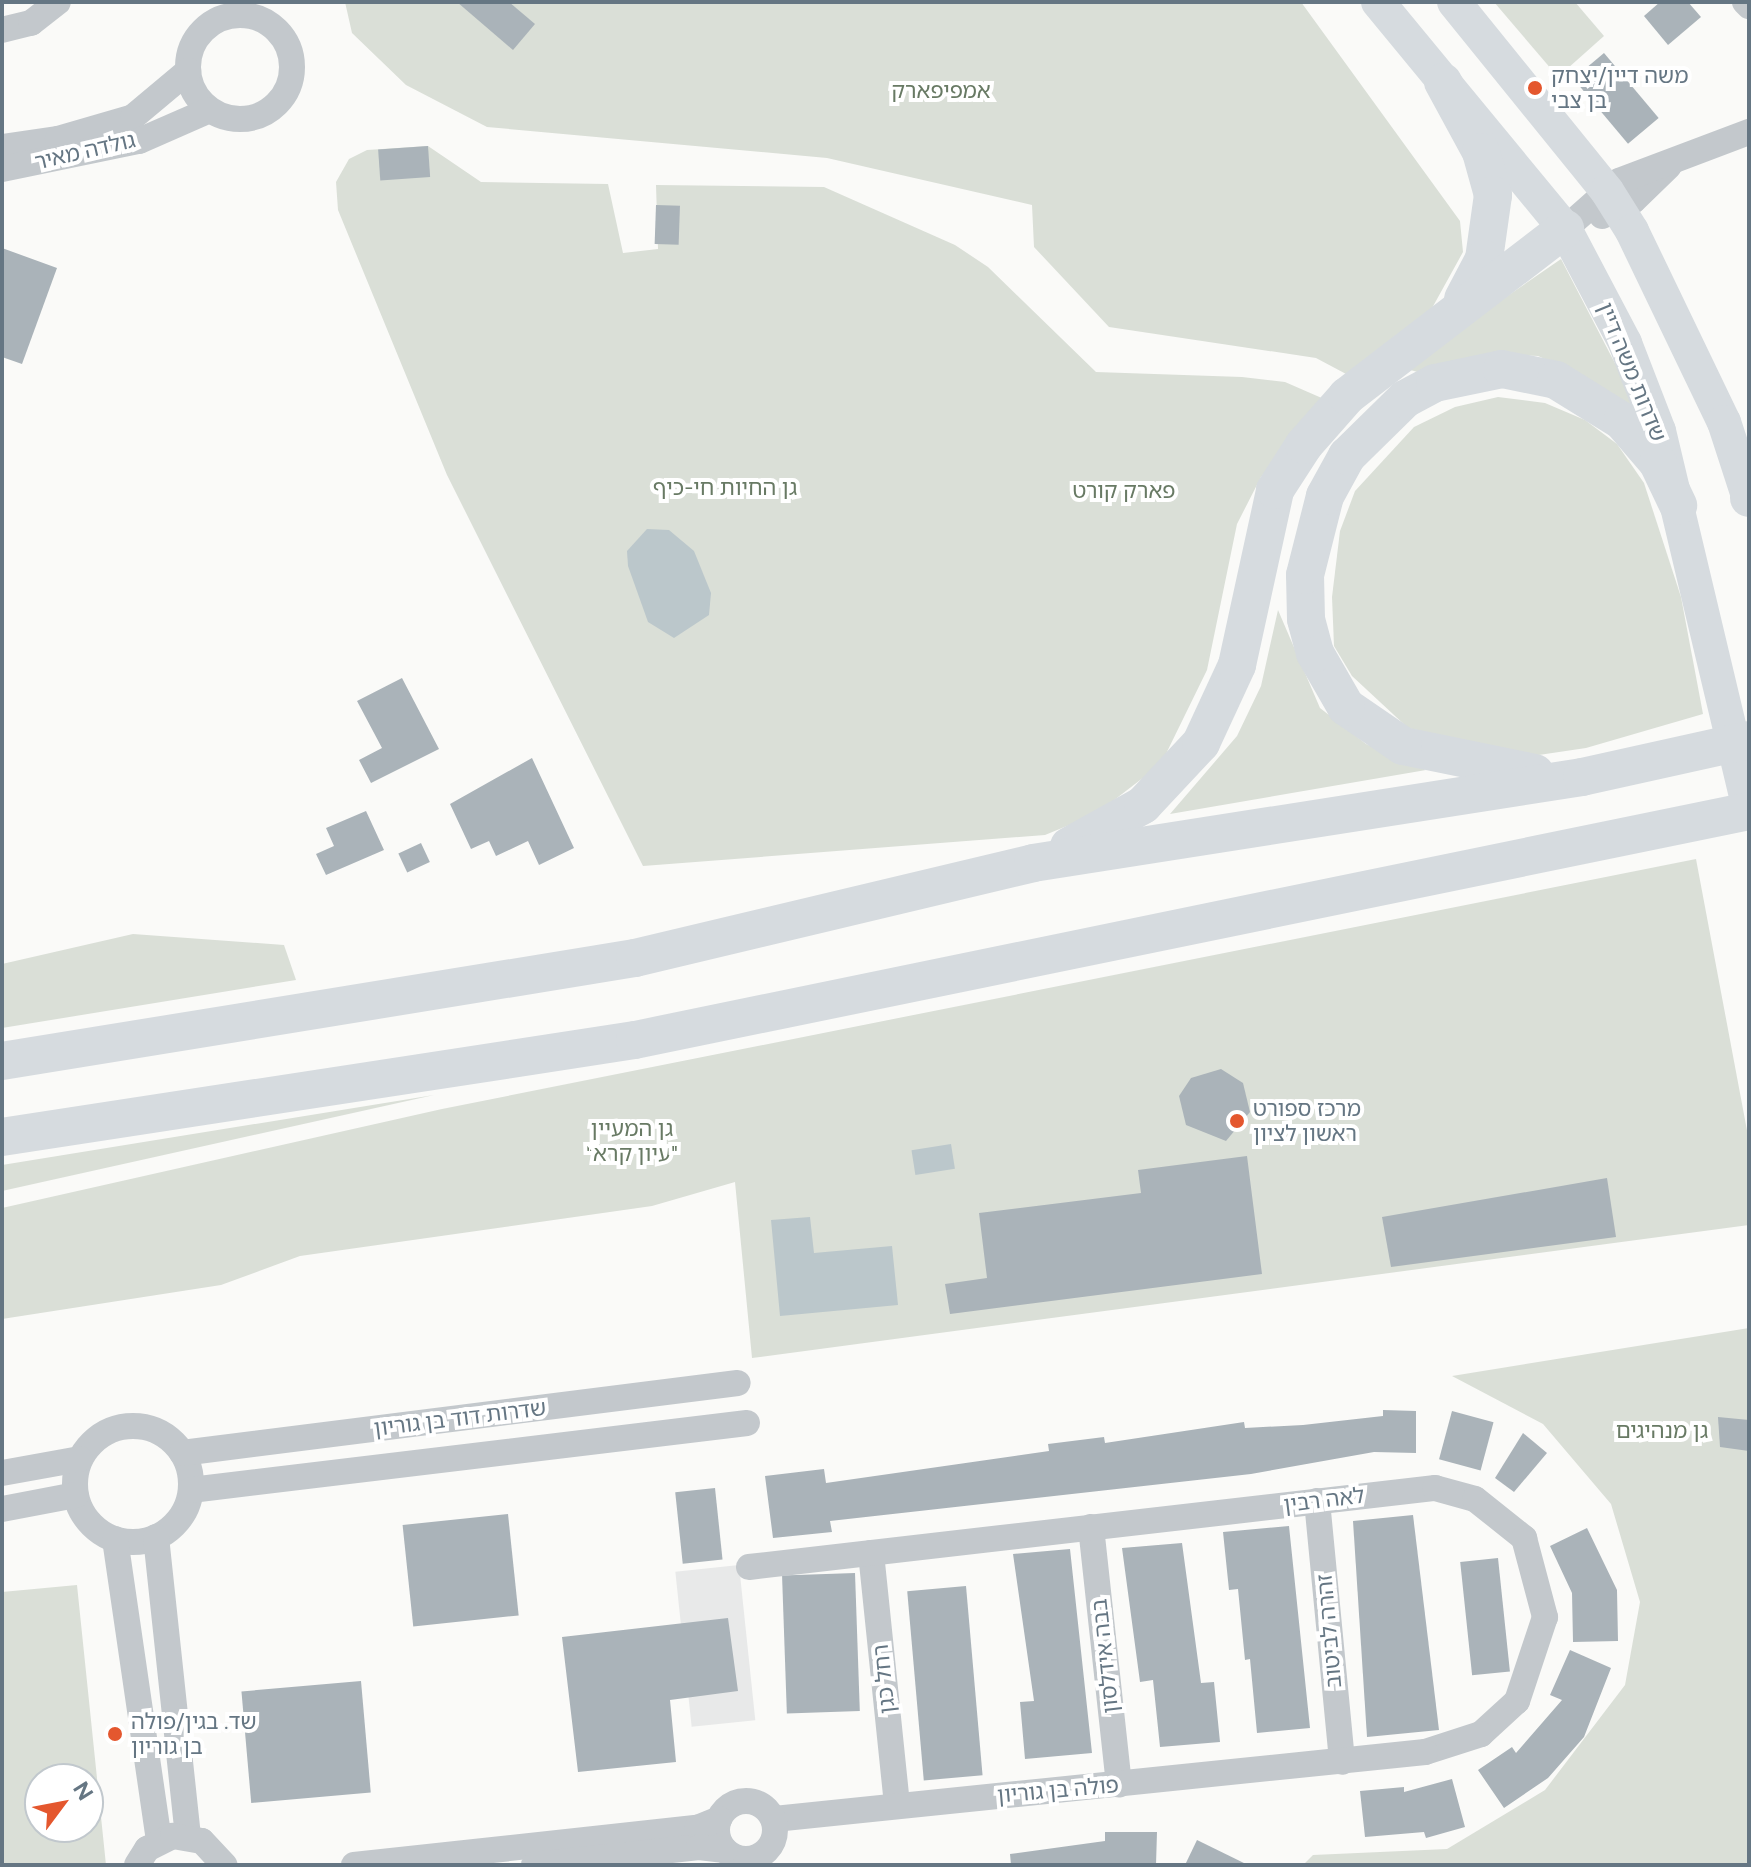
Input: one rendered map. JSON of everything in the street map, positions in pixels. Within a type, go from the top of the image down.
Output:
[{"type":"highway","points":[[1443,82],[1481,152],[1493,195],[1484,259],[1443,322]]},
{"type":"highway","points":[[1033,863],[1143,805],[1201,743],[1237,665],[1275,490],[1347,396],[1565,229]]},
{"type":"highway","points":[[1582,777],[1469,763],[1403,746],[1346,707],[1315,653],[1306,619],[1305,575],[1325,496],[1347,456],[1405,399],[1446,379],[1502,369],[1556,380],[1622,421],[1658,463],[1678,505]]},
{"type":"highway","points":[[2,1061],[635,958],[1033,863],[1582,777],[1749,740]]},
{"type":"highway","points":[[2,1137],[635,1040],[1749,811]]},
{"type":"main road","name":"שדרות משה דיין","points":[[1378,2],[1565,229],[1646,393],[1678,505],[1749,811]]},
{"type":"main road","points":[[1454,2],[1612,200],[1684,332],[1736,452],[1749,498]]},
{"type":"street","points":[[2,30],[31,23],[58,2]]},
{"type":"street","points":[[223,11],[244,16],[266,12],[282,36],[292,60],[287,90],[256,117],[232,119],[210,110],[188,71],[196,41],[223,11]]},
{"type":"street","name":"גולדה מאיר","points":[[2,147],[58,139],[133,117],[188,71]]},
{"type":"street","name":"גולדה מאיר","points":[[2,169],[139,141],[210,110]]},
{"type":"street","points":[[1565,229],[1683,152],[1749,132]]},
{"type":"street","name":"שדרות דוד בן גוריון","points":[[182,1453],[738,1383]]},
{"type":"street","name":"שדרות דוד בן גוריון","points":[[191,1490],[747,1423]]},
{"type":"street","points":[[134,1425],[152,1429],[182,1453],[191,1490],[174,1525],[156,1537],[115,1539],[84,1514],[76,1495],[80,1459],[97,1437],[134,1425]]},
{"type":"street","points":[[2,1473],[80,1459]]},
{"type":"street","name":"לאה רבין","points":[[749,1567],[1435,1488],[1475,1499],[1524,1538],[1545,1617],[1517,1701],[1481,1734],[1425,1752],[1342,1762]]},
{"type":"street","points":[[2,1509],[76,1495]]},
{"type":"street","name":"זהרה לביטוב","points":[[1317,1501],[1342,1762]]},
{"type":"street","name":"בבה אידלסון","points":[[1091,1527],[1119,1784]]},
{"type":"street","points":[[156,1537],[188,1836]]},
{"type":"street","points":[[115,1539],[159,1840]]},
{"type":"street","name":"רחל כגן","points":[[871,1553],[897,1806]]},
{"type":"street","name":"פולה בן גוריון","points":[[774,1819],[1342,1762]]},
{"type":"street","points":[[354,1865],[697,1828],[719,1819],[742,1800],[761,1804],[774,1819],[771,1847],[757,1861],[725,1850],[699,1847],[534,1865]]},
{"type":"street","points":[[719,1819],[725,1850]]},
{"type":"street","points":[[137,1865],[159,1840],[188,1836],[214,1849],[224,1865]]},
{"type":"shaded area","points":[[647,529],[669,530],[694,551],[711,593],[709,615],[674,638],[648,622],[628,566],[627,551]]},
{"type":"shaded area","points":[[951,1144],[955,1169],[915,1175],[911,1150]]},
{"type":"shaded area","points":[[810,1217],[814,1253],[892,1246],[898,1305],[780,1316],[771,1220]]},
{"type":"shaded area","points":[[739,1565],[755,1720],[692,1727],[675,1572]]},
{"type":"green space","name":"אמפיפארק","points":[[345,2],[1301,2],[1460,221],[1463,252],[1431,310],[1348,375],[1316,358],[1109,327],[1034,247],[1032,205],[827,158],[487,127],[406,85],[352,33]]},
{"type":"green space","points":[[1494,2],[1575,2],[1604,36],[1558,77]]},
{"type":"green space","name":"גן החיות חי-כיף","points":[[428,146],[481,182],[608,184],[623,253],[658,249],[656,185],[824,187],[955,245],[988,267],[1096,372],[1242,377],[1285,382],[1324,399],[1261,477],[1237,524],[1207,670],[1161,764],[1096,814],[1045,835],[643,866],[447,475],[338,210],[336,182],[349,159],[367,150]]},
{"type":"green space","points":[[1561,259],[1636,404],[1635,419],[1570,370],[1538,356],[1505,354],[1425,374],[1403,368]]},
{"type":"green space","points":[[1498,397],[1545,403],[1585,420],[1617,444],[1644,483],[1681,597],[1703,714],[1586,748],[1532,756],[1408,728],[1352,676],[1334,646],[1332,597],[1340,531],[1355,491],[1414,427],[1455,407]]},
{"type":"green space","points":[[1278,610],[1320,708],[1366,744],[1426,770],[1170,814],[1237,736],[1261,686]]},
{"type":"green space","name":"מרכז ספורט ראשון לציון","points":[[1696,859],[1749,1141],[1749,1225],[752,1358],[735,1182],[652,1206],[300,1256],[221,1285],[2,1319],[2,1208],[442,1109]]},
{"type":"green space","points":[[133,934],[284,945],[296,980],[2,1028],[2,964]]},
{"type":"green space","points":[[434,1095],[2,1191],[2,1165]]},
{"type":"green space","name":"גן מנהיגים","points":[[1749,1328],[1749,1865],[1303,1865],[1313,1855],[1447,1849],[1545,1790],[1625,1685],[1640,1602],[1611,1504],[1543,1424],[1452,1376]]},
{"type":"green space","points":[[77,1585],[95,1763],[24,1763],[24,1843],[104,1843],[106,1865],[2,1865],[2,1592]]},
{"type":"building","points":[[457,2],[509,2],[535,24],[513,50]]},
{"type":"building","points":[[1660,2],[1688,2],[1701,17],[1668,45],[1644,16]]},
{"type":"building","points":[[1604,53],[1659,118],[1628,144],[1573,79]]},
{"type":"building","points":[[428,146],[430,177],[380,180],[378,149]]},
{"type":"building","points":[[656,205],[680,206],[679,245],[655,244]]},
{"type":"building","points":[[2,248],[57,268],[22,364],[2,357]]},
{"type":"building","points":[[402,678],[439,749],[371,783],[359,760],[382,748],[357,701]]},
{"type":"building","points":[[532,758],[574,848],[539,865],[528,841],[496,856],[489,841],[471,849],[450,804]]},
{"type":"building","points":[[366,811],[384,850],[326,875],[316,854],[334,846],[326,828]]},
{"type":"building","points":[[421,843],[430,862],[407,873],[398,854]]},
{"type":"building","points":[[1221,1069],[1243,1083],[1250,1112],[1226,1141],[1186,1125],[1179,1096],[1191,1078]]},
{"type":"building","points":[[1247,1156],[1262,1274],[950,1314],[945,1284],[987,1278],[979,1213],[1141,1193],[1138,1170]]},
{"type":"building","points":[[1607,1178],[1616,1237],[1391,1267],[1382,1217]]},
{"type":"building","points":[[1383,1410],[1416,1411],[1416,1453],[1374,1452],[1251,1474],[830,1521],[832,1532],[773,1538],[765,1476],[824,1469],[826,1483],[1049,1451],[1048,1444],[1104,1437],[1105,1443],[1244,1422],[1245,1428],[1303,1425],[1383,1416]]},
{"type":"building","points":[[1452,1411],[1494,1422],[1481,1470],[1439,1459]]},
{"type":"building","points":[[1718,1417],[1749,1420],[1749,1451],[1720,1447]]},
{"type":"building","points":[[1523,1433],[1547,1453],[1514,1492],[1495,1478]]},
{"type":"building","points":[[715,1488],[723,1560],[683,1564],[675,1492]]},
{"type":"building","points":[[508,1514],[519,1615],[413,1627],[403,1525]]},
{"type":"building","points":[[1413,1515],[1439,1730],[1367,1737],[1353,1521]]},
{"type":"building","points":[[1289,1526],[1310,1728],[1257,1733],[1250,1659],[1245,1660],[1238,1589],[1229,1590],[1223,1532]]},
{"type":"building","points":[[1587,1528],[1617,1590],[1618,1641],[1573,1642],[1572,1593],[1550,1546]]},
{"type":"building","points":[[1182,1543],[1201,1683],[1214,1682],[1220,1742],[1160,1747],[1153,1680],[1140,1682],[1122,1548]]},
{"type":"building","points":[[1070,1549],[1092,1753],[1025,1759],[1020,1702],[1034,1701],[1013,1554]]},
{"type":"building","points":[[1498,1558],[1510,1671],[1472,1675],[1460,1562]]},
{"type":"building","points":[[855,1573],[860,1711],[787,1713],[782,1576]]},
{"type":"building","points":[[966,1586],[983,1775],[924,1780],[907,1591]]},
{"type":"building","points":[[728,1618],[738,1691],[670,1700],[676,1762],[578,1772],[562,1637]]},
{"type":"building","points":[[1570,1650],[1611,1668],[1584,1737],[1548,1778],[1504,1808],[1478,1770],[1512,1747],[1516,1753],[1562,1700],[1550,1695]]},
{"type":"building","points":[[361,1681],[371,1793],[251,1803],[241,1691]]},
{"type":"building","points":[[1452,1779],[1465,1827],[1426,1838],[1424,1832],[1365,1837],[1360,1791],[1404,1787],[1404,1792]]},
{"type":"building","points":[[1105,1832],[1157,1832],[1156,1865],[1011,1865],[1010,1854],[1105,1841]]},
{"type":"building","points":[[1197,1840],[1248,1865],[1185,1865]]},
{"type":"place","name":"משה דיין/יצחק בן צבי","points":[[1535,88]]},
{"type":"place","name":"מרכז ספורט ראשון לציון","points":[[1237,1121]]},
{"type":"place","name":"שד. בגין/פולה בן גוריון","points":[[115,1734]]},
{"type":"park label","name":"פארק קורט","points":[[1124,491]]},
{"type":"park label","name":"גן המעיין \"עיון קרא\"","points":[[632,1140]]}]
